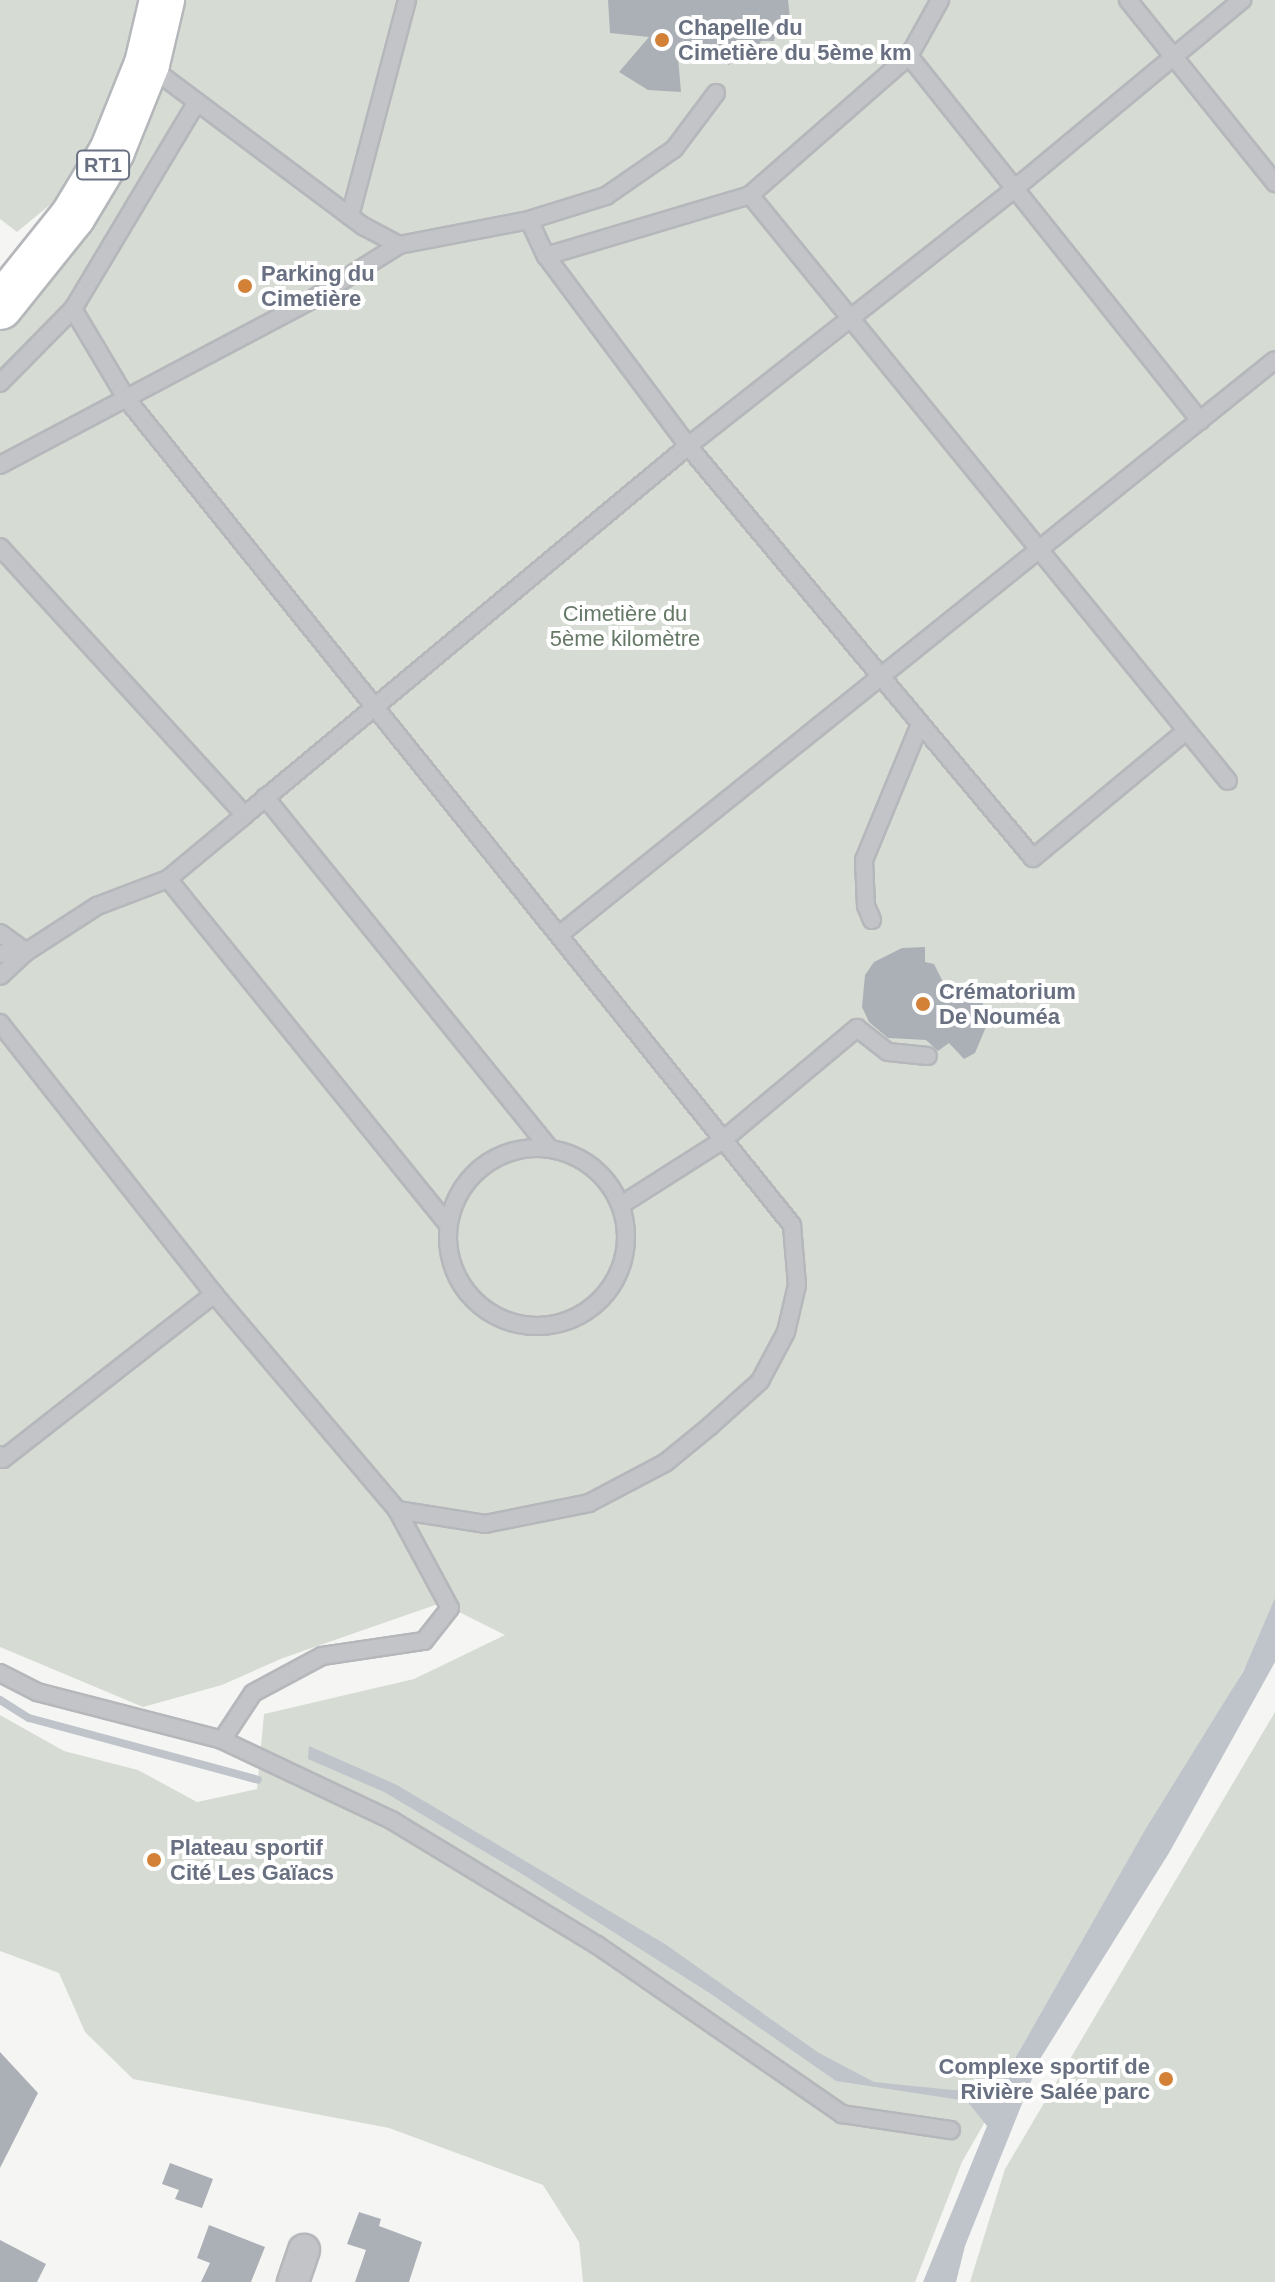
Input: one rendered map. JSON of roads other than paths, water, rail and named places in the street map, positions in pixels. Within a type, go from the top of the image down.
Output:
[{"type":"main road","name":"RT1","points":[[0,307],[73,216],[112,151],[147,64],[162,0]]},
{"type":"street","points":[[293,2282],[304,2250]]},
{"type":"lane","points":[[350,216],[407,0]]},
{"type":"lane","points":[[546,256],[750,195],[909,56],[940,0]]},
{"type":"lane","points":[[1128,0],[1275,183]]},
{"type":"lane","points":[[0,976],[26,952],[97,906],[168,879],[373,705],[688,446],[1013,190],[1242,0]]},
{"type":"lane","points":[[909,56],[1200,421]]},
{"type":"lane","points":[[147,64],[350,216],[399,245]]},
{"type":"lane","points":[[0,465],[311,300],[399,245],[529,220],[606,196],[674,149],[716,93]]},
{"type":"lane","points":[[0,383],[73,309],[197,102]]},
{"type":"lane","points":[[750,195],[1228,781]]},
{"type":"lane","points":[[529,220],[546,256],[688,446],[1033,858],[1186,731]]},
{"type":"lane","points":[[73,309],[126,398],[792,1225],[797,1285],[786,1332],[760,1381],[665,1463],[589,1503],[485,1524],[397,1510]]},
{"type":"lane","points":[[559,935],[1038,547],[1275,360]]},
{"type":"lane","points":[[0,547],[245,815]]},
{"type":"lane","points":[[865,915],[864,860],[920,724]]},
{"type":"lane","points":[[265,797],[549,1148]]},
{"type":"lane","points":[[168,879],[448,1225]]},
{"type":"lane","points":[[0,933],[26,952]]},
{"type":"lane","points":[[0,954],[26,952]]},
{"type":"lane","points":[[0,1023],[214,1294],[397,1510],[450,1608],[424,1641],[322,1656],[253,1693],[222,1740]]},
{"type":"lane","points":[[621,1205],[723,1140],[857,1028],[888,1052],[928,1056]]},
{"type":"lane","points":[[549,1148],[593,1167],[621,1205],[627,1234],[623,1263],[610,1289],[589,1310],[562,1323],[533,1326],[504,1320],[479,1305],[459,1282],[449,1255],[448,1225],[456,1198],[483,1167],[521,1149],[549,1148]]},
{"type":"lane","points":[[0,1455],[3,1459],[214,1294]]},
{"type":"lane","points":[[0,1673],[37,1692],[222,1740],[393,1821],[597,1945],[842,2114],[951,2130]]},
{"type":"waterway","points":[[0,1700],[29,1718],[258,1780]]},
{"type":"place","name":"Chapelle du Cimetière du 5ème km","points":[[662,40]]},
{"type":"place","name":"Parking du Cimetière","points":[[245,286]]},
{"type":"place","name":"Crématorium De Nouméa","points":[[923,1004]]},
{"type":"place","name":"Plateau sportif Cité Les Gaïacs","points":[[154,1860]]},
{"type":"place","name":"Complexe sportif de Rivière Salée parc","points":[[1166,2079]]},
{"type":"park label","name":"Cimetière du 5ème kilomètre","points":[[625,626]]}]
